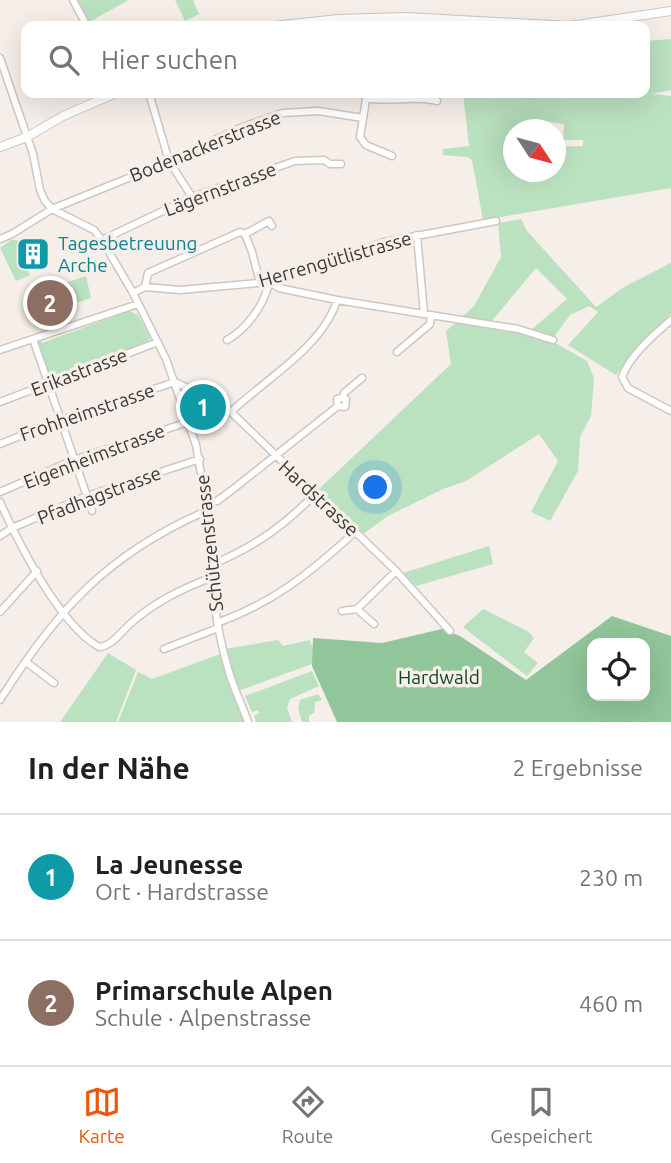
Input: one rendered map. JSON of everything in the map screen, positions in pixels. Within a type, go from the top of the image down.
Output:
[{"type":"street","points":[[73,0],[84,21]]},
{"type":"street","points":[[604,21],[671,11]]},
{"type":"street","points":[[329,21],[362,18],[407,21]]},
{"type":"street","points":[[0,58],[27,137],[40,190],[52,209]]},
{"type":"street","points":[[0,147],[27,137],[64,116],[105,98]]},
{"type":"street","points":[[150,98],[169,161],[192,197]]},
{"type":"street","points":[[367,98],[360,137],[362,141],[391,156]]},
{"type":"street","points":[[373,98],[382,101],[436,101]]},
{"type":"street","name":"Bodenackerstrasse","points":[[0,239],[52,209],[169,161],[240,128],[282,113],[318,111],[363,118]]},
{"type":"street","name":"Lägernstrasse","points":[[102,240],[192,197],[295,161],[324,160],[330,164],[341,164]]},
{"type":"street","name":"Schützenstrasse","points":[[52,209],[86,226],[102,240],[133,293],[175,382],[200,459],[218,625],[229,674],[248,722]]},
{"type":"street","points":[[245,234],[261,223],[269,221],[272,226]]},
{"type":"street","name":"Herrengütlistrasse","points":[[145,287],[180,290],[269,282],[384,242],[496,221]]},
{"type":"street","points":[[133,293],[145,287],[146,277],[153,270],[240,232],[245,234]]},
{"type":"street","points":[[245,234],[260,282]]},
{"type":"street","points":[[397,352],[429,324],[417,235]]},
{"type":"street","points":[[227,340],[237,334],[253,316],[267,295],[269,282],[279,288],[337,300],[518,329],[553,340]]},
{"type":"street","points":[[231,412],[279,373],[314,337],[335,308],[337,300]]},
{"type":"street","points":[[0,349],[138,304]]},
{"type":"street","points":[[670,408],[628,388],[622,377],[645,345],[671,320]]},
{"type":"street","points":[[33,338],[92,511]]},
{"type":"street","name":"Erikastrasse","points":[[0,402],[158,342]]},
{"type":"street","points":[[0,701],[26,662],[82,590],[129,552],[225,495],[338,406],[343,408],[346,405],[344,393],[362,378]]},
{"type":"street","name":"Hardstrasse","points":[[175,382],[218,402],[231,412],[396,571],[450,631]]},
{"type":"street","name":"Frohheimstrasse","points":[[0,444],[60,420],[175,382]]},
{"type":"street","name":"Eigenheimstrasse","points":[[0,492],[74,460],[188,422]]},
{"type":"street","name":"Pfadhagstrasse","points":[[0,536],[12,528],[87,496],[200,459]]},
{"type":"street","points":[[211,565],[242,552],[266,537],[294,516],[316,493]]},
{"type":"street","points":[[0,502],[37,571],[64,611],[84,637],[104,647],[156,604],[212,577]]},
{"type":"street","points":[[218,625],[261,605],[290,587],[310,573],[355,532]]},
{"type":"street","points":[[0,612],[37,571]]},
{"type":"street","points":[[342,611],[357,609],[396,571]]},
{"type":"street","points":[[357,609],[374,625]]},
{"type":"street","name":"Schützenstrasse","points":[[164,649],[218,625]]},
{"type":"street","points":[[26,662],[54,683]]},
{"type":"green space","points":[[77,0],[129,0],[91,21]]},
{"type":"green space","points":[[175,0],[193,0],[199,14],[185,21]]},
{"type":"green space","points":[[671,39],[671,90],[652,94],[671,96],[671,188],[483,220],[472,160],[467,157],[443,155],[443,149],[469,146],[464,98],[650,98],[650,41]]},
{"type":"green space","points":[[521,219],[527,231],[596,307],[624,287],[671,263],[671,313],[616,375],[568,345],[598,312],[589,306],[570,315],[554,337],[531,330],[567,299],[536,268],[491,322],[461,318],[474,306],[501,257],[498,223]]},
{"type":"green space","points":[[11,240],[17,240],[20,248],[25,250],[28,259],[22,262],[30,275],[16,281],[0,248]]},
{"type":"green space","points":[[86,276],[91,298],[53,310],[49,298],[59,294],[56,286]]},
{"type":"green space","points":[[129,311],[138,315],[150,337],[148,343],[50,380],[36,340],[40,339],[42,343]]},
{"type":"green space","points":[[458,321],[515,330],[552,341],[587,361],[594,378],[591,416],[580,437],[578,471],[550,521],[531,512],[558,461],[539,434],[466,481],[443,489],[388,516],[363,534],[318,490],[451,364],[446,331]]},
{"type":"green space","points":[[489,546],[493,564],[416,586],[403,573]]},
{"type":"green space","points":[[483,609],[529,632],[534,638],[524,652],[538,663],[527,676],[463,627]]},
{"type":"green space","name":"Hardwald","points":[[612,616],[671,636],[671,722],[337,722],[312,666],[313,638],[382,643],[442,629],[460,636],[526,680]]},
{"type":"green space","points":[[278,640],[283,646],[310,640],[317,662],[238,691],[225,649]]},
{"type":"green space","points":[[108,653],[136,670],[116,722],[60,722]]},
{"type":"green space","points":[[220,654],[246,722],[118,722],[138,672],[152,679]]},
{"type":"green space","points":[[312,671],[319,686],[290,699],[287,708],[292,722],[256,722],[254,716],[259,713],[258,710],[252,712],[245,696]]},
{"type":"green space","points":[[318,694],[322,700],[315,702],[314,713],[309,716],[309,722],[302,722],[298,708],[300,700]]},
{"type":"place","name":"Tagesbetreuung Arche","points":[[33,254]]},
{"type":"place","name":"Primarschule Alpen","points":[[50,303]]},
{"type":"place","name":"La Jeunesse","points":[[203,407]]}]
